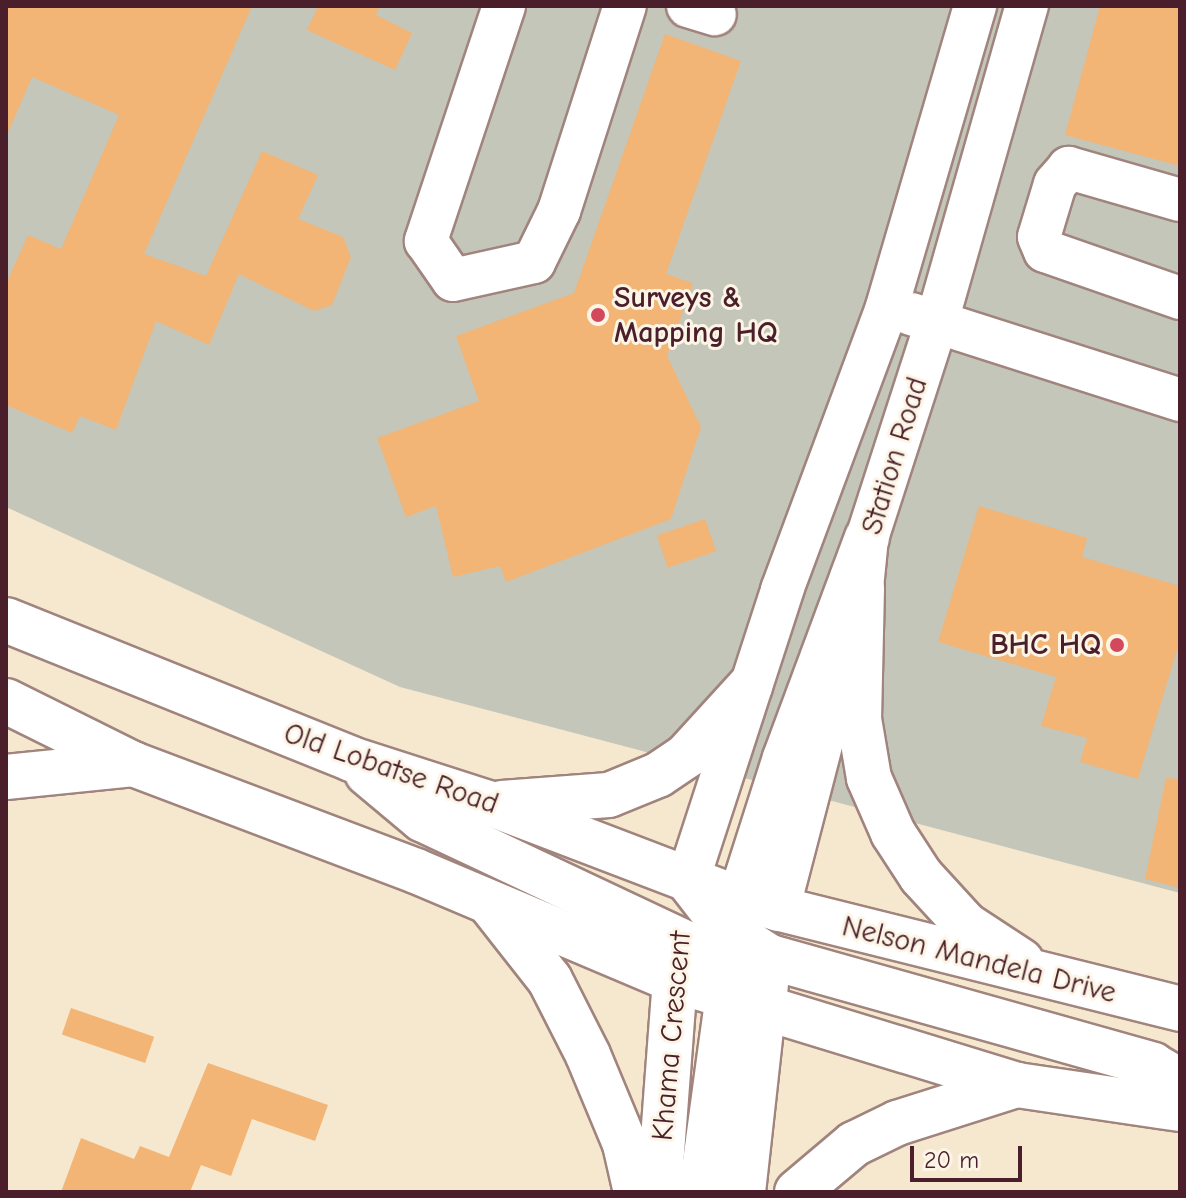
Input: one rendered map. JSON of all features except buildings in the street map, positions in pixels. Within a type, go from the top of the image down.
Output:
[{"type":"main road","points":[[701,1192],[738,950],[785,758],[867,538]]},
{"type":"main road","points":[[862,588],[859,719],[869,778],[893,833],[953,913],[1051,980]]},
{"type":"main road","name":"Old Lobatse Road","points":[[6,620],[351,759],[491,804],[688,880]]},
{"type":"main road","points":[[491,804],[609,795],[658,775],[686,756],[750,686]]},
{"type":"main road","points":[[6,701],[133,764],[487,900],[674,980],[738,950],[1153,1065],[1180,1081]]},
{"type":"main road","points":[[351,759],[422,819],[738,950],[1017,1085],[1180,1109]]},
{"type":"main road","points":[[6,777],[133,764]]},
{"type":"main road","points":[[688,880],[738,950],[743,1192]]},
{"type":"main road","points":[[487,900],[550,980],[588,1055],[625,1144],[636,1192]]},
{"type":"main road","name":"Nelson Mandela Drive","points":[[738,950],[1051,980],[1180,1009]]},
{"type":"main road","name":"Khama Crescent","points":[[659,1192],[674,980]]},
{"type":"main road","points":[[797,1192],[854,1144],[886,1128],[1017,1085]]},
{"type":"street","points":[[504,6],[426,241],[453,280],[534,262],[559,211],[625,6]]},
{"type":"street","name":"Station Road","points":[[738,950],[862,588],[867,538],[937,321],[1027,6]]},
{"type":"street","name":"Station Road","points":[[688,880],[750,686],[887,307],[974,10]]},
{"type":"street","points":[[1180,200],[1069,168],[1055,184],[1039,237],[1045,251],[1180,298]]},
{"type":"street","points":[[887,307],[1180,400]]},
{"type":"shaded area","points":[[6,6],[1180,6],[1180,893],[400,687],[6,507]]},
{"type":"place","name":"Surveys & Mapping HQ","points":[[598,315]]},
{"type":"place","name":"BHC HQ","points":[[1117,645]]}]
